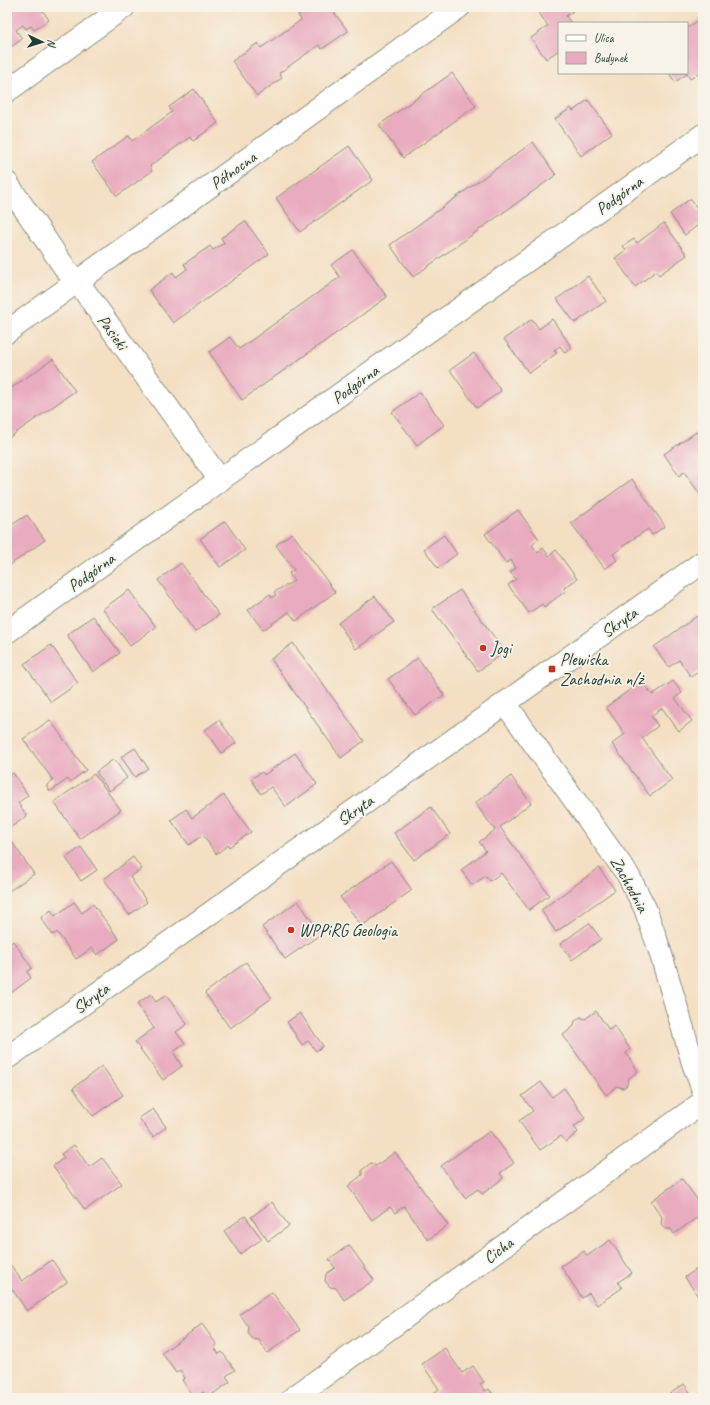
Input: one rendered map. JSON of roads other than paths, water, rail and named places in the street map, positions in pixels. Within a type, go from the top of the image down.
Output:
[{"type":"street","points":[[7,90],[124,7]]},
{"type":"street","name":"Północna","points":[[7,332],[458,7]]},
{"type":"street","name":"Podgórna","points":[[7,632],[703,135]]},
{"type":"street","name":"Pasieki","points":[[7,183],[67,271],[78,282],[220,480]]},
{"type":"street","name":"Skryta","points":[[7,1058],[703,562]]},
{"type":"street","name":"Zachodnia","points":[[505,703],[628,875],[645,908],[659,948],[693,1063],[703,1090]]},
{"type":"street","name":"Cicha","points":[[292,1398],[703,1102]]},
{"type":"place","name":"Jogi","points":[[483,648]]},
{"type":"place","name":"Plewiska Zachodnia n/ż","points":[[552,669]]},
{"type":"place","name":"WPPiRG Geologia","points":[[291,930]]}]
